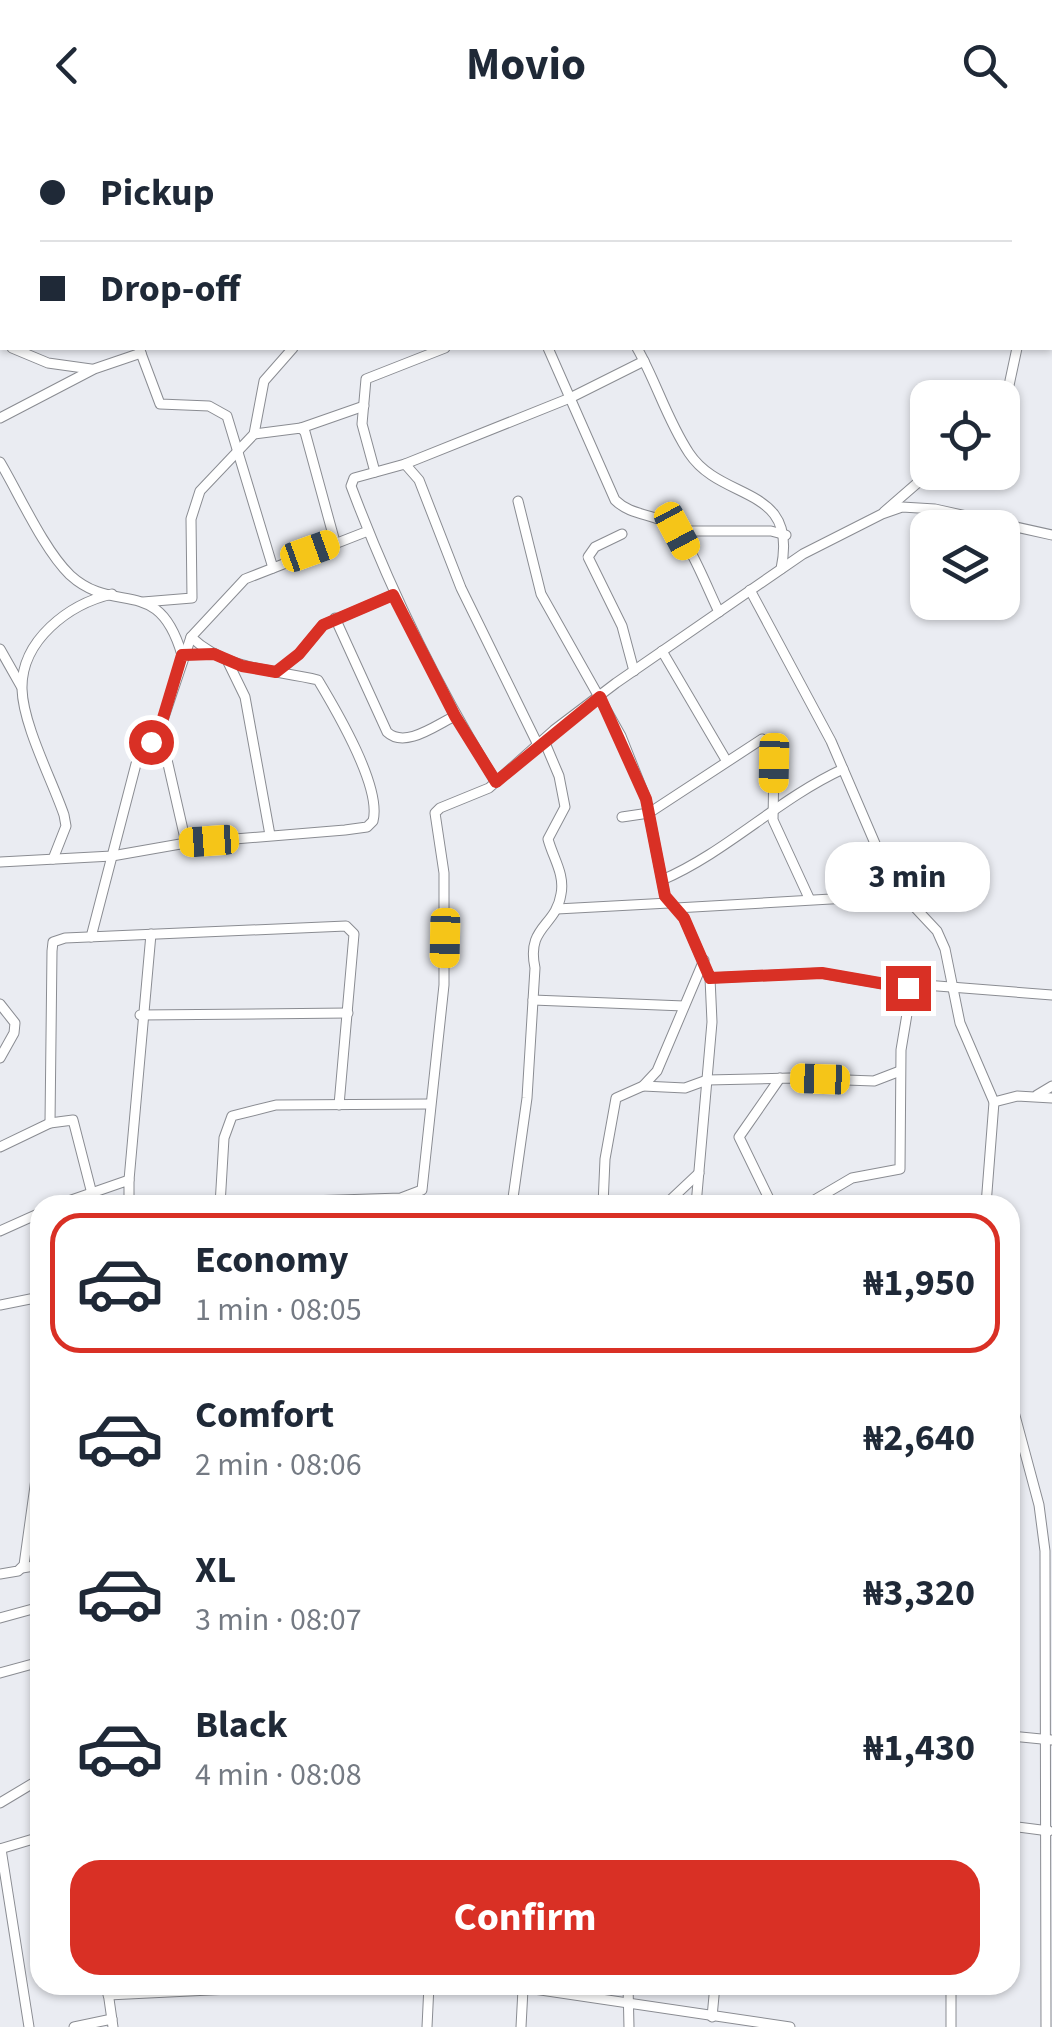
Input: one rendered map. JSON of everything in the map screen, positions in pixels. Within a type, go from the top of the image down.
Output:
[{"type":"street","points":[[17,350],[48,363],[94,369]]},
{"type":"street","points":[[0,418],[94,369],[140,350],[160,404],[220,408],[238,452],[273,568]]},
{"type":"street","points":[[143,602],[192,598],[191,520],[200,491],[254,434],[264,381],[290,350]]},
{"type":"street","points":[[375,472],[362,424],[366,380],[372,374],[439,350]]},
{"type":"street","points":[[549,350],[615,500],[632,513],[663,522],[677,531],[720,612]]},
{"type":"street","points":[[638,350],[693,458],[760,502],[786,535],[781,569]]},
{"type":"street","points":[[1010,380],[1017,350]]},
{"type":"street","points":[[496,782],[455,716],[393,595],[351,481],[405,464],[570,398],[644,361]]},
{"type":"street","points":[[254,434],[270,436],[364,406]]},
{"type":"street","points":[[301,428],[335,542]]},
{"type":"street","points":[[0,462],[67,572],[112,594],[143,602],[170,619],[182,655]]},
{"type":"street","points":[[405,464],[419,480],[461,588],[559,776],[565,808],[548,839],[561,872],[556,909],[532,946],[527,1098],[513,1195]]},
{"type":"street","points":[[882,514],[910,490]]},
{"type":"street","points":[[518,502],[541,594],[621,736],[648,813],[662,880],[710,978],[713,993],[697,1195]]},
{"type":"street","points":[[415,1195],[422,1190],[444,954],[444,873],[435,813],[496,782],[542,745],[554,730],[781,569],[882,514],[902,508],[935,509],[1052,535]]},
{"type":"street","points":[[91,937],[136,764],[160,728],[191,637],[245,579],[368,531]]},
{"type":"street","points":[[677,531],[771,531],[786,535]]},
{"type":"street","points":[[622,534],[596,547],[588,557],[622,626],[634,671]]},
{"type":"street","points":[[750,590],[843,769],[900,895],[937,931],[945,949],[950,988],[994,1102],[987,1195]]},
{"type":"street","points":[[22,688],[26,662],[60,618],[93,599],[112,594]]},
{"type":"street","points":[[276,672],[335,618],[393,595]]},
{"type":"street","points":[[335,618],[387,732],[394,739],[404,740],[455,716]]},
{"type":"street","points":[[0,862],[112,856],[186,843],[367,827],[376,810],[372,791],[340,715],[318,680],[227,660],[191,637]]},
{"type":"street","points":[[0,649],[22,688],[64,815],[66,826],[53,859]]},
{"type":"street","points":[[662,652],[726,760]]},
{"type":"street","points":[[182,655],[214,654]]},
{"type":"street","points":[[227,660],[245,697],[270,834]]},
{"type":"street","points":[[160,728],[186,843]]},
{"type":"street","points":[[622,817],[648,813],[762,739],[774,763],[774,806],[780,837],[808,898]]},
{"type":"street","points":[[662,880],[693,867],[774,806],[843,769]]},
{"type":"street","points":[[556,909],[900,895]]},
{"type":"street","points":[[50,1123],[53,942],[91,937],[346,926],[354,934],[339,1105]]},
{"type":"street","points":[[129,1195],[140,1015],[151,934]]},
{"type":"street","points":[[644,1086],[671,1045],[704,960]]},
{"type":"street","points":[[710,978],[822,973],[908,988]]},
{"type":"street","points":[[823,1195],[852,1178],[900,1169],[900,1072],[908,988],[912,984],[1052,995]]},
{"type":"street","points":[[533,1000],[684,1006]]},
{"type":"street","points":[[0,1004],[14,1023],[14,1033],[0,1058]]},
{"type":"street","points":[[140,1015],[348,1012]]},
{"type":"street","points":[[604,1195],[611,1111],[616,1098],[644,1086],[685,1088],[706,1080],[780,1078],[874,1081],[900,1072]]},
{"type":"street","points":[[767,1195],[739,1137],[780,1078]]},
{"type":"street","points":[[874,1081],[900,1093]]},
{"type":"street","points":[[1037,1095],[1052,1086]]},
{"type":"street","points":[[994,1102],[1037,1095],[1052,1098]]},
{"type":"street","points":[[221,1195],[224,1138],[232,1116],[276,1105],[430,1104]]},
{"type":"street","points":[[0,1147],[50,1123],[73,1120],[91,1190]]},
{"type":"street","points":[[675,1195],[699,1173]]},
{"type":"street","points":[[85,1195],[129,1180]]},
{"type":"street","points":[[0,1231],[30,1218]]},
{"type":"street","points":[[0,1305],[30,1299]]},
{"type":"street","points":[[1020,1435],[1039,1505],[1046,1551],[1050,1740],[1048,2020]]},
{"type":"street","points":[[22,1568],[30,1516]]},
{"type":"street","points":[[0,1574],[30,1567]]},
{"type":"street","points":[[0,1618],[30,1610]]},
{"type":"street","points":[[0,1672],[30,1664]]},
{"type":"street","points":[[1020,1737],[1050,1740]]},
{"type":"street","points":[[0,1803],[30,1785]]},
{"type":"street","points":[[1020,1828],[1050,1832]]},
{"type":"street","points":[[29,2027],[0,1849],[30,1841]]},
{"type":"street","points":[[74,2027],[112,2023],[109,1995]]},
{"type":"street","points":[[426,2027],[428,1995]]},
{"type":"street","points":[[517,1995],[522,2027]]},
{"type":"street","points":[[578,1995],[790,2027]]},
{"type":"street","points":[[627,1995],[629,2027]]},
{"type":"street","points":[[712,2017],[714,1995]]},
{"type":"street","points":[[951,1995],[951,2027]]},
{"type":"route","points":[[151,742],[160,728],[182,655],[214,654],[242,666],[276,672],[290,663],[323,625],[393,595],[455,716],[496,782],[554,730],[600,697],[621,736],[646,799],[665,896],[684,918],[710,978],[822,973],[908,988]]}]
